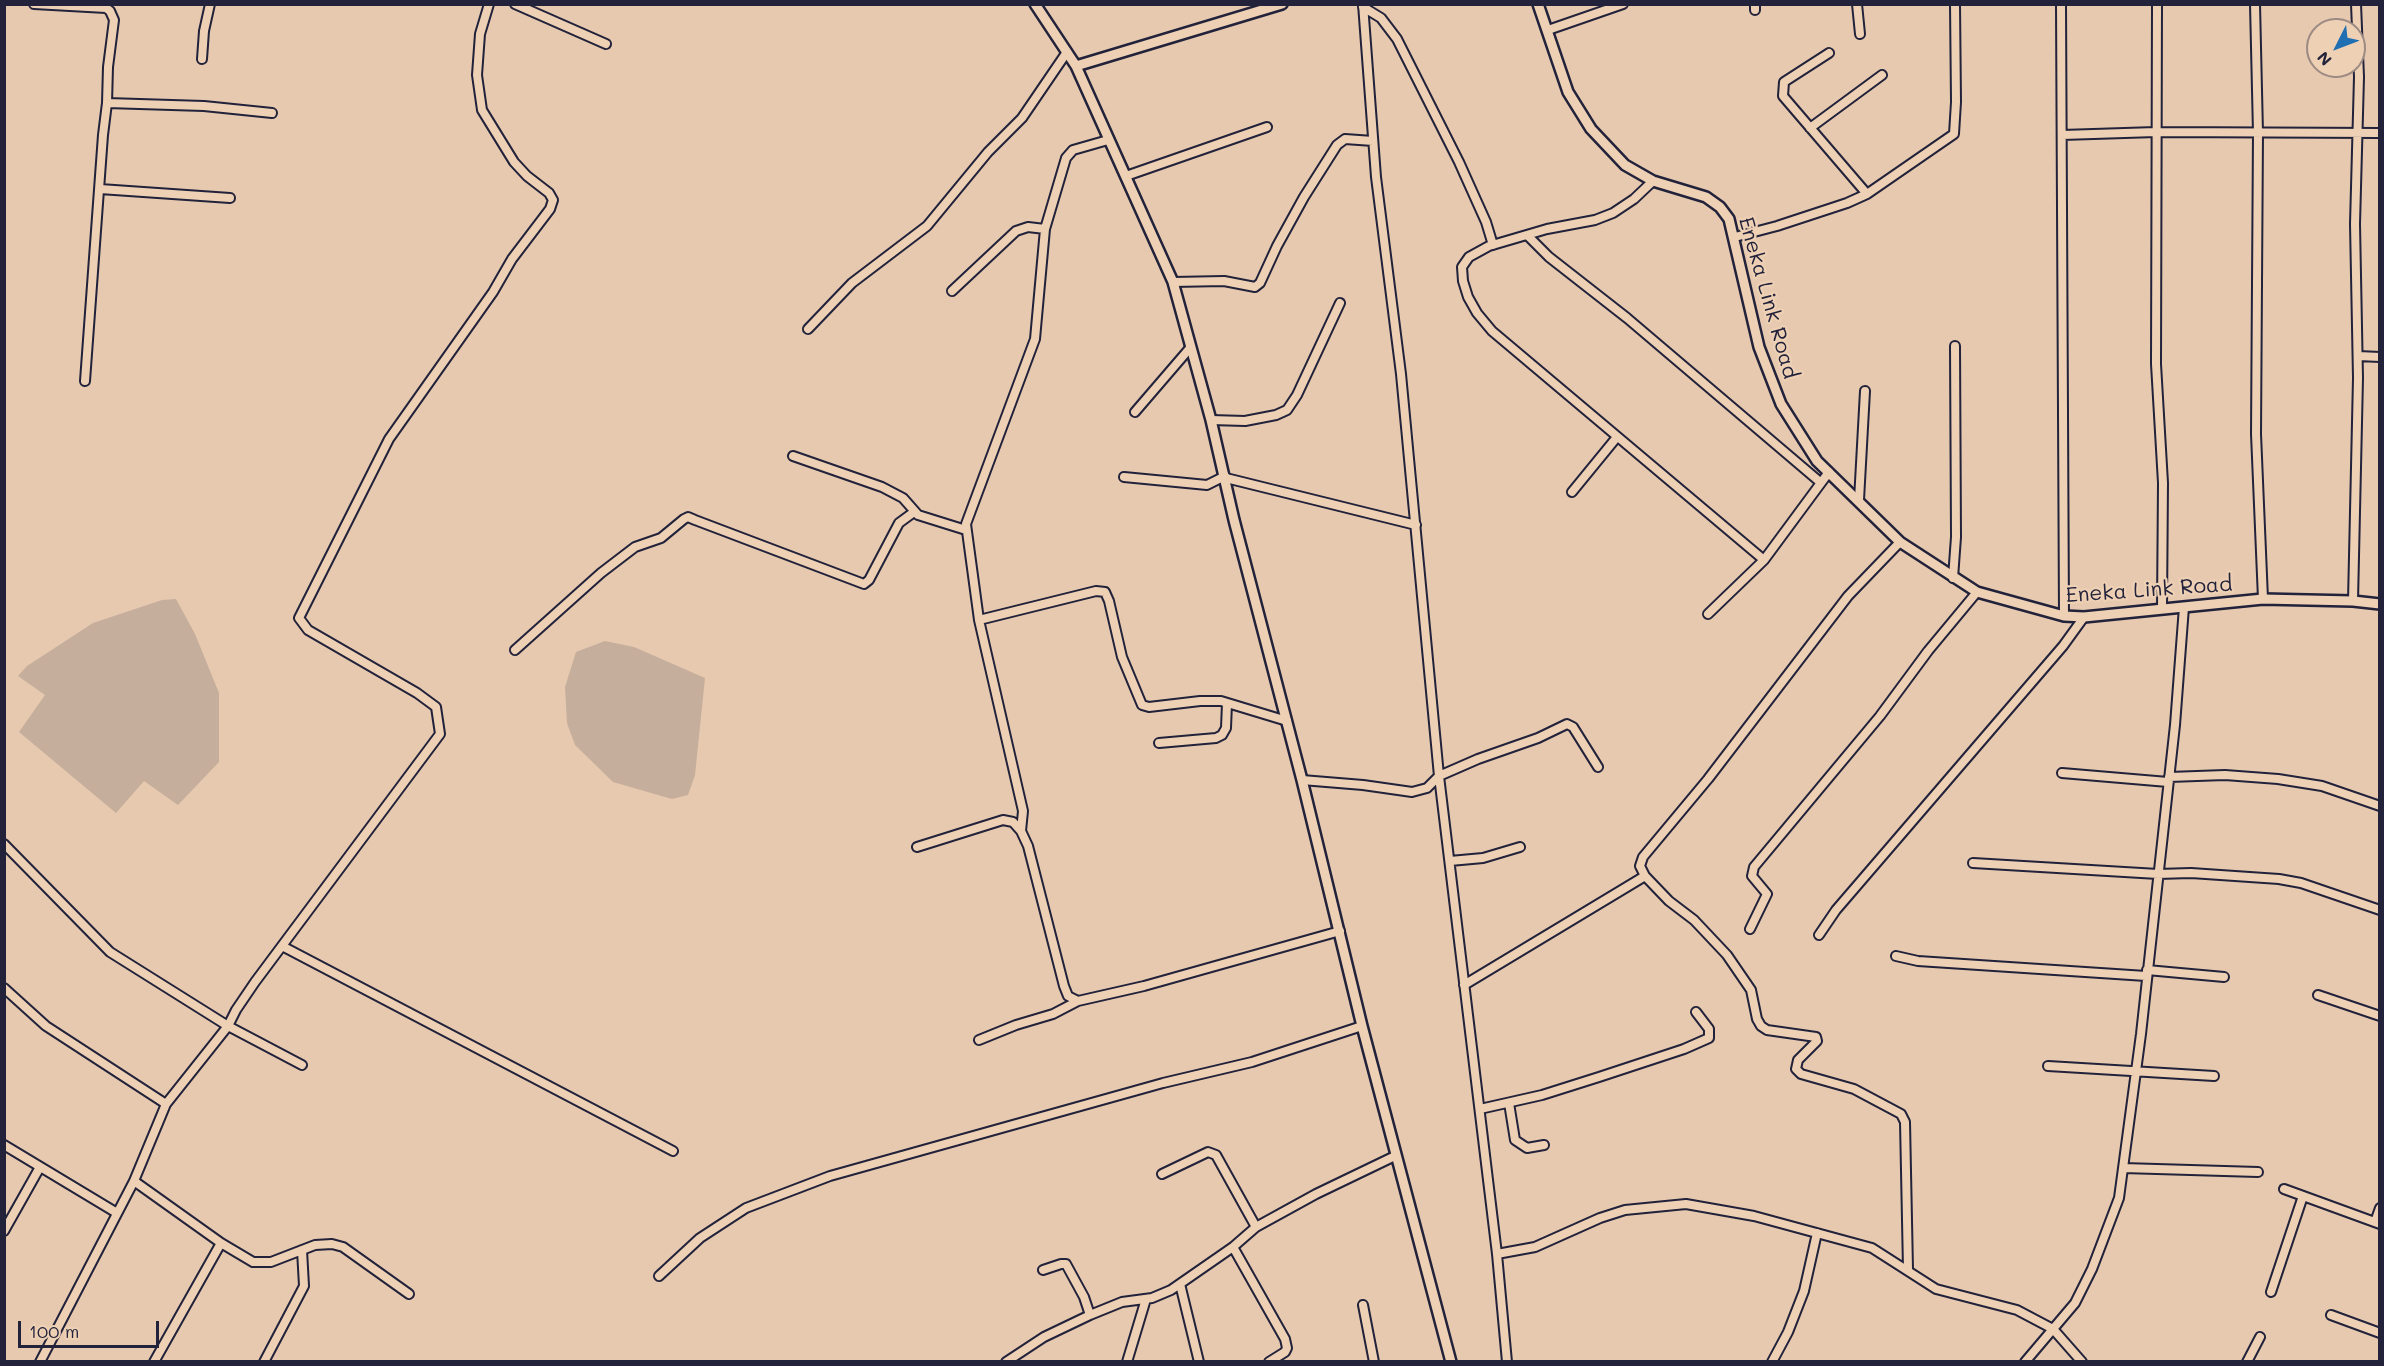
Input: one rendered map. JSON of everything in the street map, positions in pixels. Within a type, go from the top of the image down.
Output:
[{"type":"street","points":[[34,4],[106,8],[112,15],[113,30],[108,67],[85,381]]},
{"type":"street","points":[[202,59],[204,31],[210,4]]},
{"type":"street","points":[[40,1362],[134,1181],[166,1104],[228,1026],[236,1010],[282,946],[440,734],[436,707],[417,693],[308,630],[299,618],[389,439],[494,292],[512,260],[550,209],[553,200],[549,193],[527,176],[514,162],[482,110],[478,65],[480,34],[489,4]]},
{"type":"street","points":[[515,4],[606,44]]},
{"type":"street","points":[[1035,4],[1076,66],[1173,282],[1211,420],[1234,520],[1302,780],[1362,1026],[1450,1362]]},
{"type":"street","name":"Eneka Link Road","points":[[1538,4],[1568,92],[1591,129],[1625,165],[1653,181],[1706,197],[1720,207],[1729,219],[1759,347],[1781,404],[1817,460],[1900,542],[1977,592],[2064,616],[2084,617],[2263,599],[2353,601],[2379,604]]},
{"type":"street","points":[[1548,30],[1623,4]]},
{"type":"street","points":[[1857,4],[1860,34]]},
{"type":"street","points":[[1735,237],[1814,214],[1867,194],[1954,134],[1955,4]]},
{"type":"street","points":[[2061,4],[2064,616]]},
{"type":"street","points":[[2157,4],[2156,364],[2163,483],[2162,608]]},
{"type":"street","points":[[2255,4],[2258,133],[2256,434],[2263,599]]},
{"type":"street","points":[[2353,601],[2358,356],[2355,224],[2359,77],[2356,4]]},
{"type":"street","points":[[1076,66],[1280,5]]},
{"type":"street","points":[[1363,5],[1373,141],[1401,374],[1438,776],[1480,1109],[1507,1362]]},
{"type":"street","points":[[1363,5],[1381,18],[1398,39],[1459,162],[1486,222],[1493,245]]},
{"type":"street","points":[[808,329],[852,283],[927,226],[988,152],[1022,118],[1067,52]]},
{"type":"street","points":[[1829,53],[1784,82],[1783,96],[1867,194]]},
{"type":"street","points":[[1810,128],[1882,75]]},
{"type":"street","points":[[107,103],[204,106],[272,113]]},
{"type":"street","points":[[1126,176],[1267,127]]},
{"type":"street","points":[[2062,135],[2156,132],[2379,134]]},
{"type":"street","points":[[1173,282],[1224,281],[1255,287],[1260,283],[1276,246],[1304,197],[1337,145],[1345,139],[1373,141]]},
{"type":"street","points":[[1021,831],[1023,811],[980,620],[966,524],[1035,339],[1045,229],[1069,153],[1108,140]]},
{"type":"street","points":[[1653,181],[1634,199],[1613,213],[1595,220],[1547,229],[1493,245],[1468,257],[1462,267],[1468,297],[1477,313],[1492,331],[1764,560]]},
{"type":"street","points":[[100,189],[230,198]]},
{"type":"street","points":[[952,291],[1016,231],[1028,227],[1045,229]]},
{"type":"street","points":[[1528,236],[1549,257],[1627,318],[1820,482]]},
{"type":"street","points":[[1211,420],[1245,420],[1276,415],[1287,410],[1297,395],[1340,303]]},
{"type":"street","points":[[1953,578],[1956,537],[1955,346]]},
{"type":"street","points":[[1135,412],[1190,348]]},
{"type":"street","points":[[2358,356],[2379,357]]},
{"type":"street","points":[[1859,500],[1865,391]]},
{"type":"street","points":[[1572,492],[1617,437]]},
{"type":"street","points":[[793,456],[890,491],[903,498],[914,512],[966,530]]},
{"type":"street","points":[[1708,614],[1764,560],[1828,472]]},
{"type":"street","points":[[1124,477],[1207,485],[1225,477],[1416,525]]},
{"type":"street","points":[[515,650],[626,554],[640,544],[661,538],[688,517],[864,584],[870,580],[899,523],[914,512]]},
{"type":"street","points":[[1900,542],[1848,596],[1708,779],[1643,857],[1640,866],[1645,876],[1669,901],[1694,920],[1727,955],[1751,990],[1757,1019],[1761,1026],[1767,1030],[1816,1037],[1817,1041],[1798,1060],[1796,1069],[1801,1074],[1854,1089],[1901,1114],[1905,1122],[1908,1269]]},
{"type":"street","points":[[980,620],[1096,591],[1105,592],[1122,657],[1142,705],[1149,707],[1200,701],[1227,703],[1287,721]]},
{"type":"street","points":[[1750,929],[1767,894],[1752,876],[1754,867],[1880,716],[1928,651],[1977,592]]},
{"type":"street","points":[[2025,1362],[2075,1303],[2092,1269],[2120,1198],[2175,725],[2184,607]]},
{"type":"street","points":[[1819,935],[1836,910],[2055,655],[2084,617]]},
{"type":"street","points":[[1160,743],[1216,738],[1222,735],[1226,728],[1227,703]]},
{"type":"street","points":[[1302,780],[1412,792],[1427,788],[1438,776],[1538,738],[1567,724],[1573,727],[1598,767]]},
{"type":"street","points":[[2062,773],[2168,779],[2225,775],[2278,779],[2322,786],[2379,806]]},
{"type":"street","points":[[917,847],[1003,820],[1013,822],[1021,831],[1028,846],[1064,986],[1068,996],[1078,1001]]},
{"type":"street","points":[[1450,861],[1483,858],[1520,847]]},
{"type":"street","points":[[6,849],[110,952],[228,1026],[302,1065]]},
{"type":"street","points":[[1973,864],[2279,879],[2317,888],[2379,910]]},
{"type":"street","points":[[1464,986],[1645,876]]},
{"type":"street","points":[[979,1040],[1016,1025],[1053,1014],[1078,1001],[1144,986],[1340,931]]},
{"type":"street","points":[[282,946],[673,1151]]},
{"type":"street","points":[[1896,956],[1918,961],[2224,977]]},
{"type":"street","points":[[4,988],[46,1026],[166,1104]]},
{"type":"street","points":[[2318,995],[2379,1016]]},
{"type":"street","points":[[1480,1109],[1599,1077],[1708,1038],[1709,1029],[1696,1012]]},
{"type":"street","points":[[659,1276],[700,1238],[746,1208],[830,1176],[1163,1083],[1252,1062],[1362,1026]]},
{"type":"street","points":[[2048,1066],[2214,1076]]},
{"type":"street","points":[[1509,1103],[1515,1140],[1527,1148],[1544,1145]]},
{"type":"street","points":[[4,1145],[117,1214]]},
{"type":"street","points":[[1162,1174],[1209,1152],[1216,1155],[1256,1227]]},
{"type":"street","points":[[1006,1362],[1044,1337],[1122,1302],[1163,1294],[1233,1247],[1256,1227],[1316,1194],[1395,1156]]},
{"type":"street","points":[[4,1231],[40,1167]]},
{"type":"street","points":[[2123,1168],[2258,1172]]},
{"type":"street","points":[[134,1181],[221,1243],[253,1262],[271,1262],[315,1245],[332,1244],[343,1247],[409,1294]]},
{"type":"street","points":[[2284,1189],[2377,1223],[2379,1208]]},
{"type":"street","points":[[2271,1292],[2303,1196]]},
{"type":"street","points":[[1497,1254],[1535,1247],[1600,1218],[1625,1210],[1686,1204],[1754,1216],[1872,1248],[1936,1289],[2017,1310],[2053,1329],[2082,1362]]},
{"type":"street","points":[[1772,1362],[1788,1332],[1804,1291],[1817,1233]]},
{"type":"street","points":[[154,1362],[221,1243]]},
{"type":"street","points":[[1233,1247],[1285,1339],[1287,1348],[1285,1352],[1269,1362]]},
{"type":"street","points":[[264,1362],[304,1286],[302,1250]]},
{"type":"street","points":[[1043,1270],[1066,1264],[1084,1297],[1090,1316]]},
{"type":"street","points":[[1180,1284],[1199,1362]]},
{"type":"street","points":[[1127,1362],[1146,1299]]},
{"type":"street","points":[[1363,1305],[1374,1362]]},
{"type":"street","points":[[2331,1315],[2379,1333]]},
{"type":"street","points":[[2247,1362],[2260,1337]]},
{"type":"shaded area","points":[[176,599],[195,634],[219,693],[219,762],[178,805],[144,781],[116,813],[19,732],[45,695],[18,676],[27,666],[93,623],[162,600]]},
{"type":"shaded area","points":[[605,641],[634,647],[705,678],[695,775],[688,795],[672,799],[613,782],[575,745],[567,723],[565,687],[576,652]]}]
